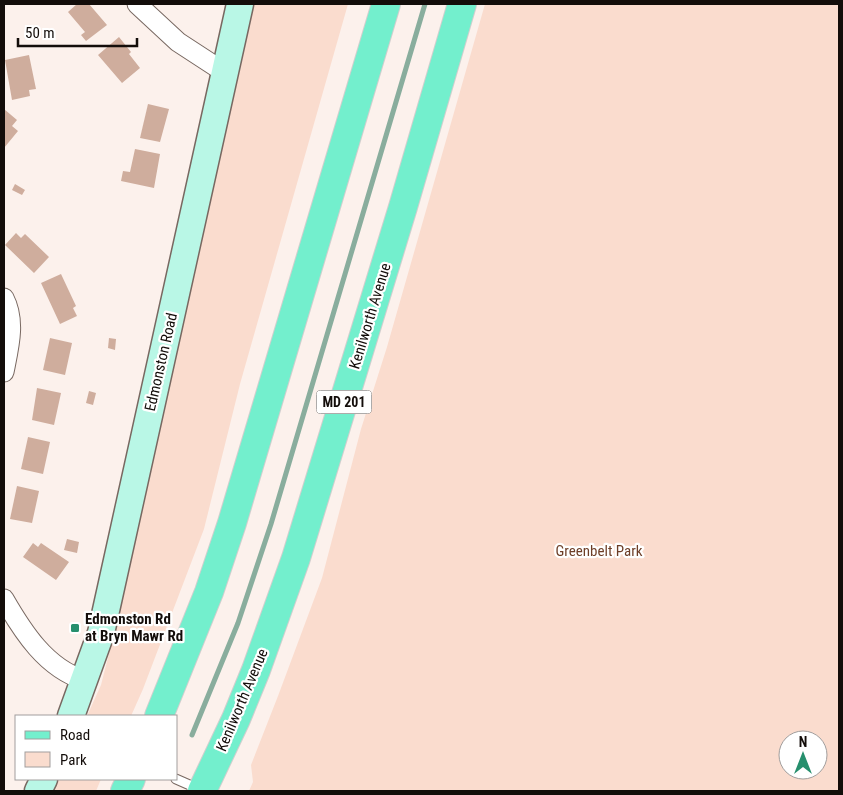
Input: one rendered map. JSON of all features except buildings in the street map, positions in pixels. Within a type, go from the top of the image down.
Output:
[{"type":"main road","points":[[159,715],[209,592],[232,523],[386,4]]},
{"type":"main road","name":"Kenilworth Avenue","points":[[202,791],[236,719],[256,670],[296,558],[403,207],[462,4]]},
{"type":"street","points":[[137,4],[178,42],[224,72]]},
{"type":"street","name":"Edmonston Road","points":[[71,715],[101,633],[240,4]]},
{"type":"street","points":[[4,298],[10,308],[11,323],[4,372]]},
{"type":"street","points":[[4,599],[38,650],[62,671],[84,680]]},
{"type":"lane","points":[[178,780],[202,791]]},
{"type":"green space","points":[[253,4],[348,4],[240,384],[204,529],[131,715],[87,715],[101,685],[114,634],[191,278],[242,62]]},
{"type":"green space","name":"Greenbelt Park","points":[[485,4],[839,4],[839,791],[249,791],[253,782],[251,765],[322,578],[361,429],[387,347]]},
{"type":"green space","points":[[58,780],[101,780],[96,791],[53,791]]},
{"type":"waterway","points":[[192,735],[238,623],[271,524],[425,4]]},
{"type":"place","name":"Edmonston Rd at Bryn Mawr Rd","points":[[75,628]]}]
